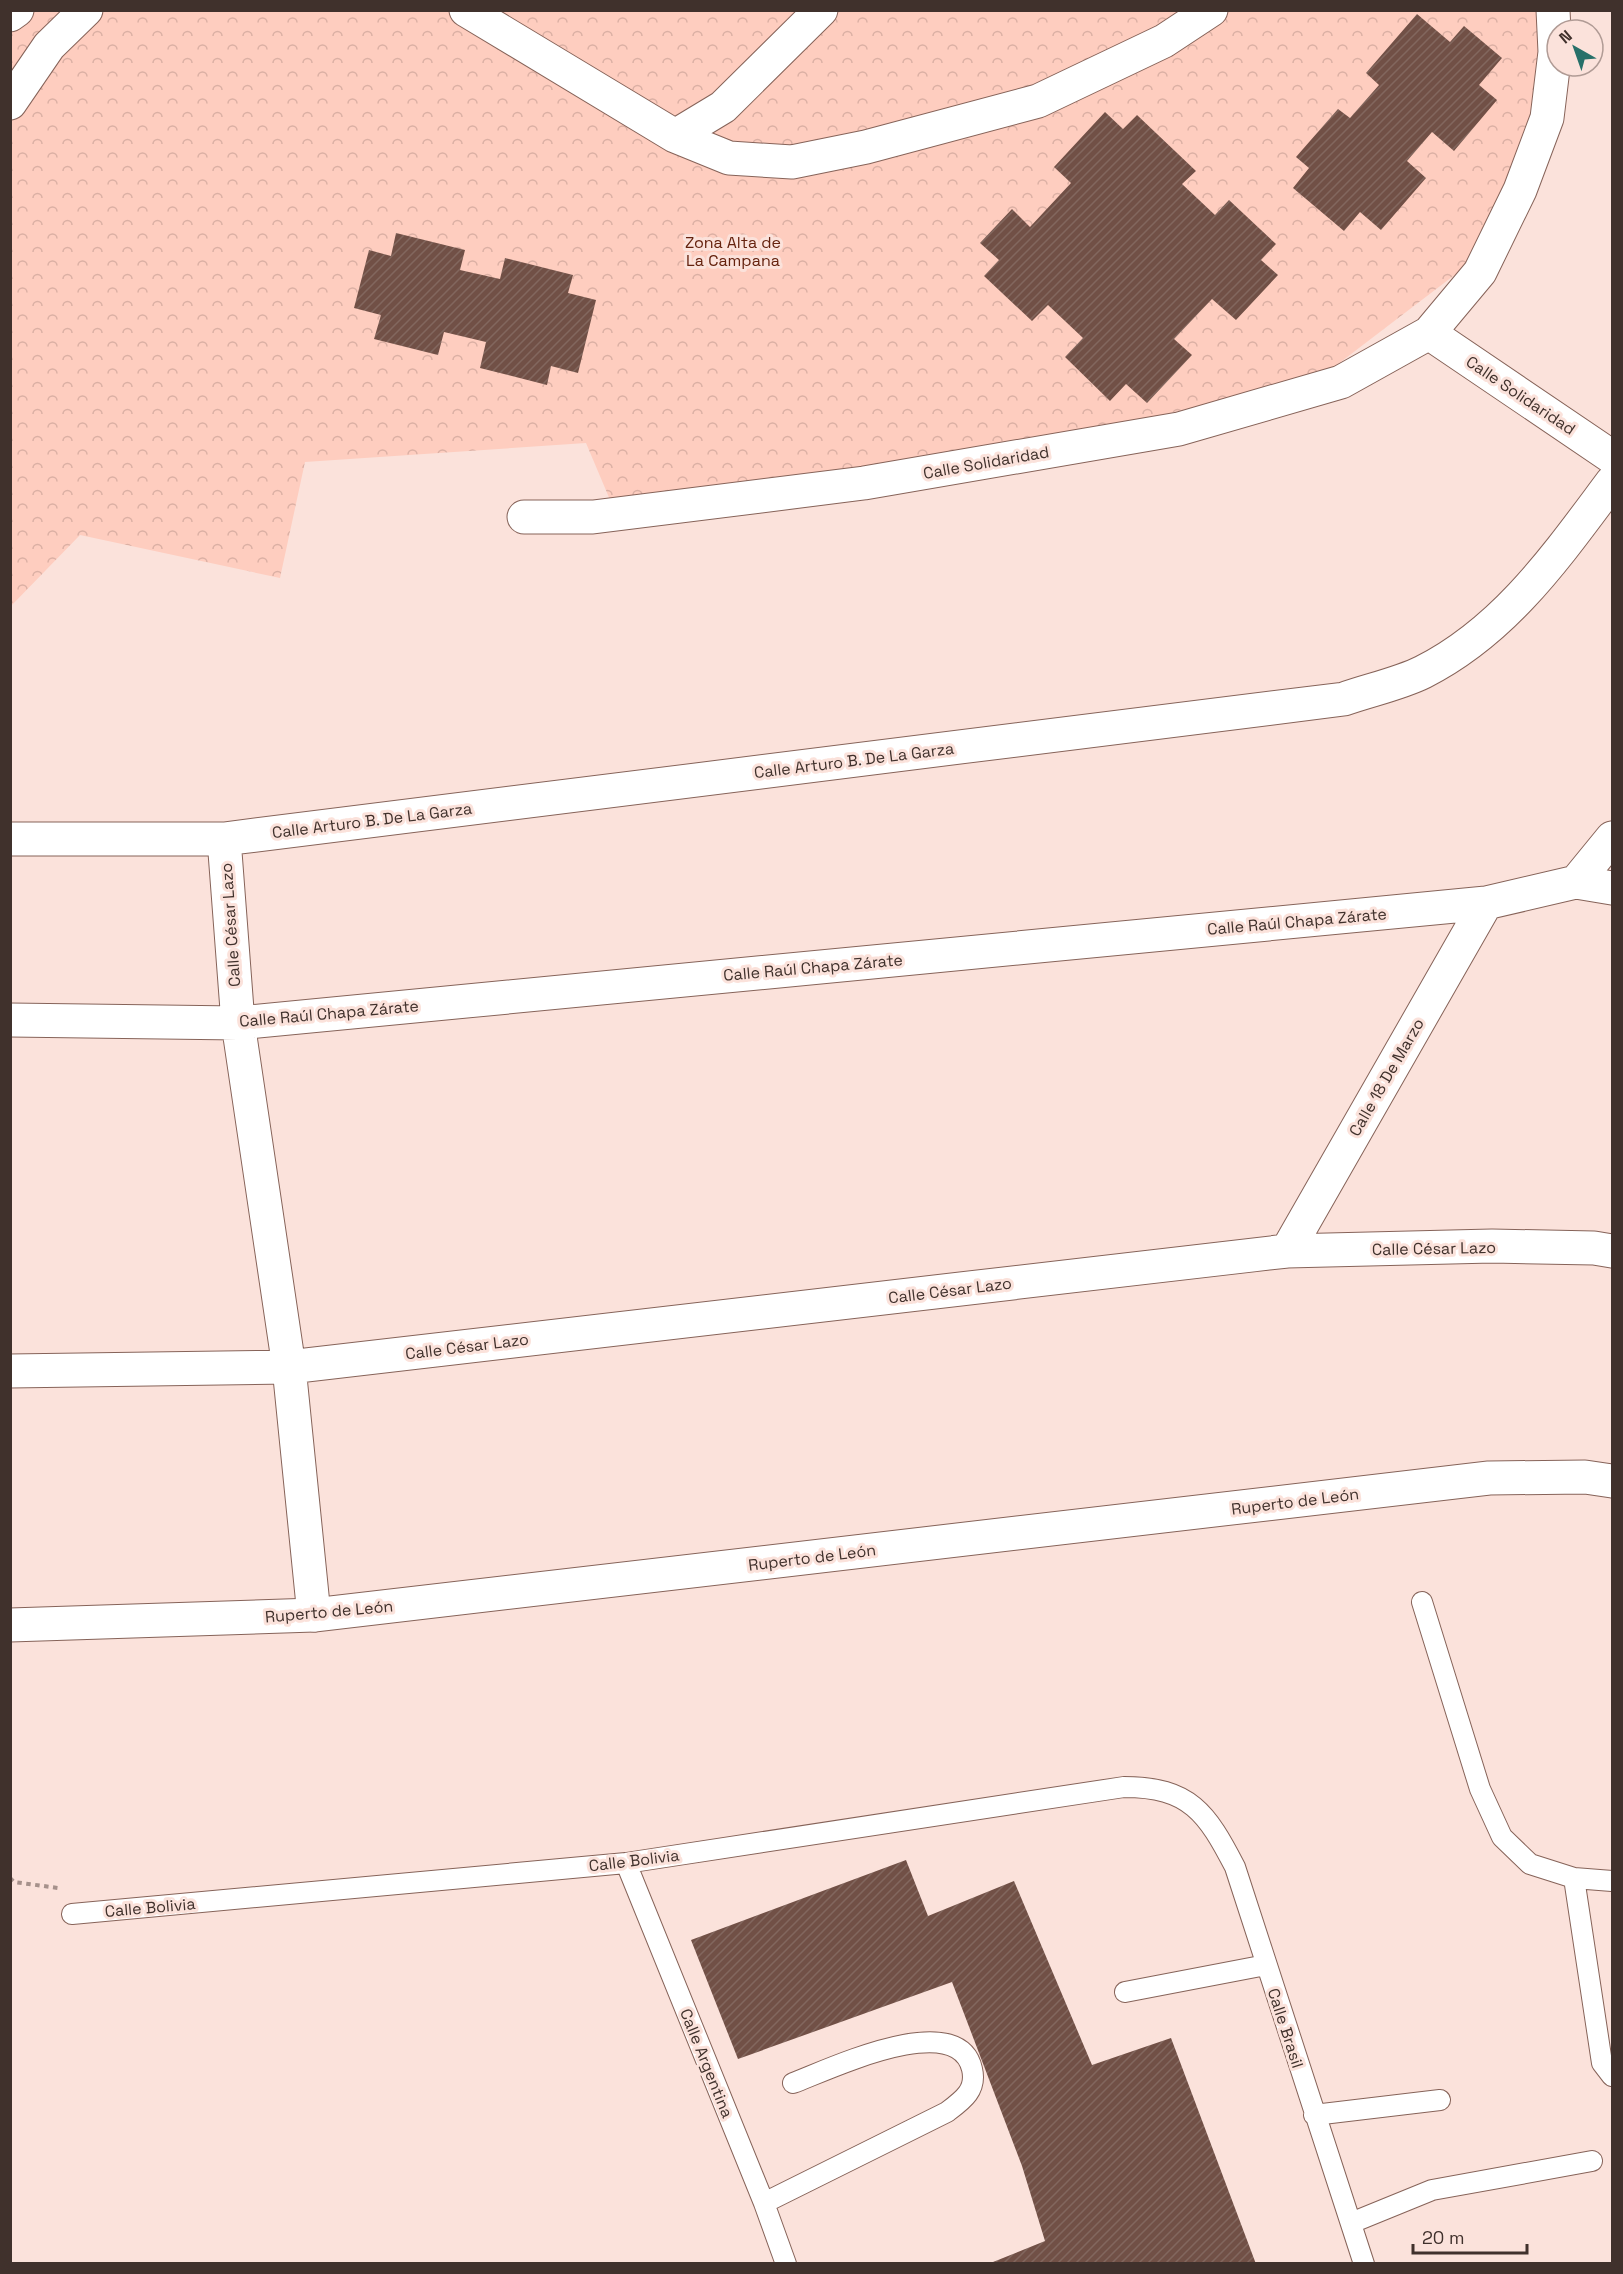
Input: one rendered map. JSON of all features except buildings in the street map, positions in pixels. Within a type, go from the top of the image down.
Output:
[{"type":"street","points":[[10,15],[17,10]]},
{"type":"street","points":[[10,103],[49,46],[86,10]]},
{"type":"street","points":[[466,10],[675,136],[729,158],[792,162],[866,147],[1038,101],[1164,41],[1211,10]]},
{"type":"street","points":[[675,136],[723,107],[821,10]]},
{"type":"street","name":"Calle Solidaridad","points":[[524,517],[593,517],[864,483],[1179,429],[1341,382],[1429,333],[1480,272],[1521,190],[1547,118],[1555,52],[1552,10]]},
{"type":"street","name":"Calle Solidaridad","points":[[1429,333],[1612,458]]},
{"type":"street","name":"Calle Arturo B. De La Garza","points":[[10,839],[224,839],[1344,699],[1422,673],[1484,633],[1536,582],[1612,482]]},
{"type":"street","points":[[1575,882],[1612,838]]},
{"type":"street","name":"Calle César Lazo","points":[[224,839],[238,1023],[289,1367],[314,1616]]},
{"type":"street","name":"Calle Raúl Chapa Zárate","points":[[10,1020],[238,1023],[1486,903],[1575,882],[1612,888]]},
{"type":"street","name":"Calle 18 De Marzo","points":[[1287,1251],[1486,903]]},
{"type":"street","name":"Calle César Lazo","points":[[10,1371],[289,1367],[1287,1251],[1492,1246],[1594,1248],[1612,1251]]},
{"type":"street","name":"Ruperto de León","points":[[10,1625],[314,1616],[1490,1478],[1585,1477],[1612,1481]]},
{"type":"lane","points":[[1422,1602],[1480,1789],[1502,1837],[1530,1864],[1574,1878],[1612,1881]]},
{"type":"lane","name":"Calle Bolivia","points":[[72,1914],[626,1863],[1124,1787],[1156,1787],[1190,1803]]},
{"type":"lane","name":"Calle Brasil","points":[[1190,1803],[1215,1830],[1235,1867],[1364,2264]]},
{"type":"lane","name":"Calle Argentina","points":[[626,1863],[764,2203],[786,2264]]},
{"type":"lane","points":[[1574,1878],[1602,2063],[1612,2076]]},
{"type":"lane","points":[[1125,1992],[1266,1965]]},
{"type":"lane","points":[[764,2203],[947,2112],[968,2095],[975,2080],[971,2063],[963,2052],[950,2044],[924,2041],[880,2051],[793,2083]]},
{"type":"lane","points":[[1314,2115],[1440,2100]]},
{"type":"lane","points":[[1351,2223],[1432,2190],[1592,2161]]},
{"type":"path","points":[[10,1878],[14,1882],[72,1890],[72,1914]]},
{"type":"green space","name":"Zona Alta de La Campana","points":[[11,11],[1552,11],[1552,18],[1545,18],[1545,78],[1555,78],[1556,100],[1465,267],[1321,377],[1007,452],[616,514],[586,443],[305,462],[280,578],[80,535],[11,606]]}]
